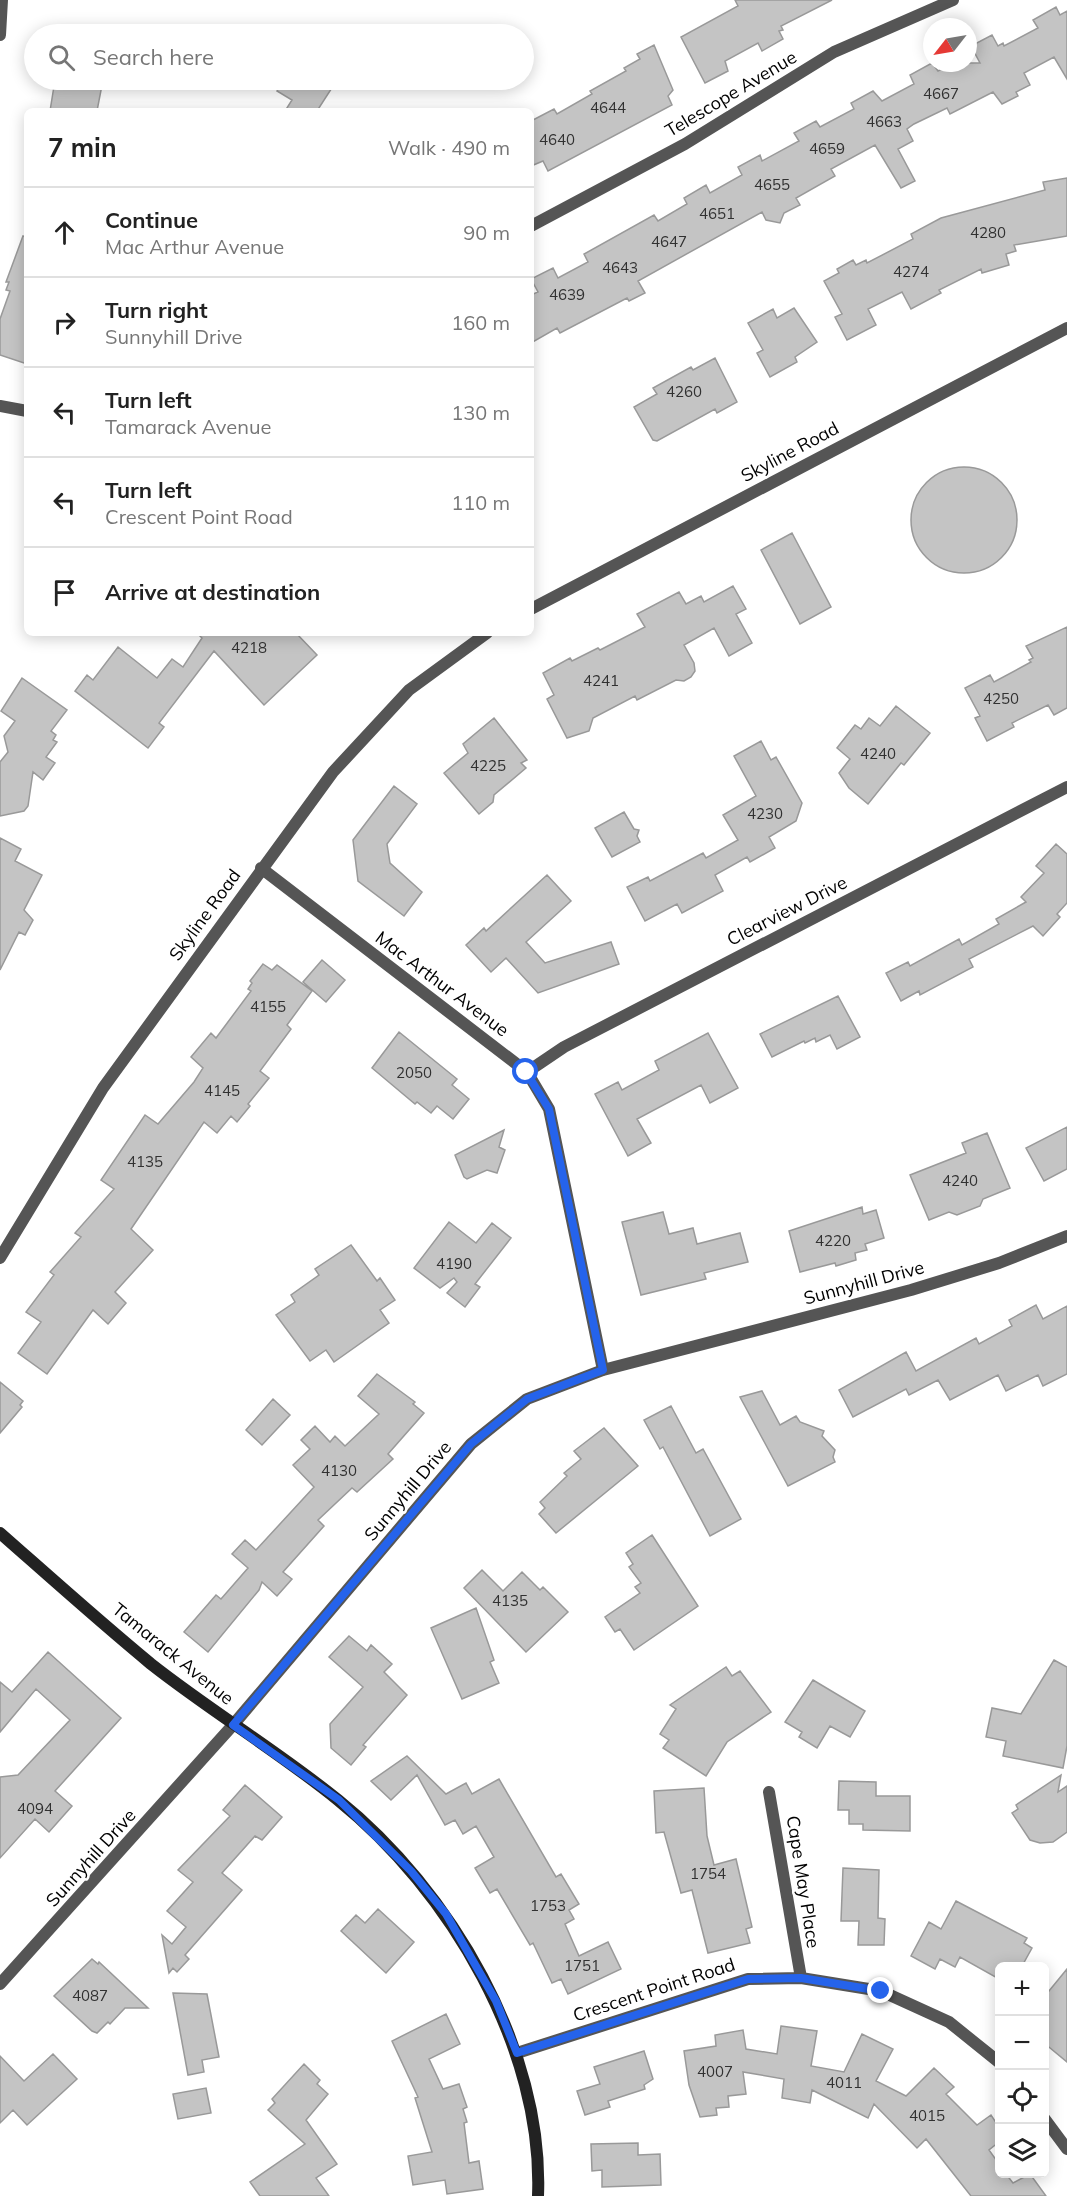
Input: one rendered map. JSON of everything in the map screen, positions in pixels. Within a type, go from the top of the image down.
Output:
[{"type":"main road","name":"Tamarack Avenue","points":[[0,1533],[152,1664],[339,1800],[411,1871],[446,1914],[496,2001],[517,2053],[531,2115],[539,2171],[538,2196]]},
{"type":"street","points":[[0,34],[2,0]]},
{"type":"street","name":"Telescope Avenue","points":[[534,224],[685,144],[834,52],[953,0]]},
{"type":"street","name":"Skyline Road","points":[[534,607],[1067,328]]},
{"type":"street","points":[[0,406],[24,410]]},
{"type":"street","name":"Skyline Road","points":[[0,1258],[103,1088],[333,772],[409,690],[483,636]]},
{"type":"street","name":"Clearview Drive","points":[[526,1072],[564,1047],[1067,787]]},
{"type":"street","name":"Mac Arthur Avenue","points":[[261,868],[526,1072],[549,1109],[603,1370]]},
{"type":"street","name":"Sunnyhill Drive","points":[[0,1984],[233,1725],[471,1444],[527,1399],[603,1370],[911,1290],[999,1263],[1067,1236]]},
{"type":"street","name":"Cape May Place","points":[[769,1792],[801,1978]]},
{"type":"street","name":"Crescent Point Road","points":[[517,2053],[748,1979],[801,1978],[881,1991],[949,2022],[995,2059]]},
{"type":"street","points":[[1048,2124],[1067,2149]]},
{"type":"building","points":[[735,0],[832,0],[781,26],[783,30],[779,31],[783,39],[762,51],[758,43],[725,61],[728,71],[705,83],[681,37],[738,6]]},
{"type":"building","points":[[1056,7],[1060,15],[1067,11],[1067,79],[1054,57],[1024,73],[1030,85],[1016,92],[1018,96],[1002,104],[993,92],[950,114],[947,108],[914,124],[907,129],[913,141],[898,149],[915,181],[901,188],[875,145],[831,169],[835,176],[796,198],[800,205],[784,213],[780,223],[766,220],[762,212],[638,281],[645,293],[629,301],[627,298],[560,333],[557,328],[534,341],[534,294],[538,292],[534,285],[534,278],[553,268],[558,278],[588,262],[584,254],[654,215],[658,221],[687,204],[684,198],[706,185],[710,193],[742,175],[738,167],[760,155],[762,161],[799,141],[794,133],[816,121],[820,127],[854,109],[851,103],[873,91],[882,101],[914,84],[910,75],[923,68],[923,72],[977,72],[977,63],[980,63],[977,57],[977,43],[992,35],[998,46],[1003,43],[1004,46],[1038,28],[1033,20]]},
{"type":"building","points":[[654,45],[673,90],[668,96],[672,105],[548,171],[543,161],[534,165],[534,119],[554,109],[557,114],[592,94],[590,91],[626,71],[624,68],[640,59],[637,54]]},
{"type":"building","points":[[53,90],[101,90],[98,108],[50,108]]},
{"type":"building","points":[[331,90],[319,108],[287,108],[292,100],[277,91]]},
{"type":"building","points":[[1067,178],[1067,236],[1014,245],[1016,251],[1006,254],[1009,265],[982,273],[981,269],[939,290],[941,293],[911,309],[902,292],[868,309],[876,325],[847,340],[835,317],[842,314],[824,281],[839,273],[837,269],[853,260],[856,265],[866,260],[867,263],[913,239],[911,234],[941,218],[1045,190],[1043,182]]},
{"type":"building","points":[[24,236],[24,363],[0,355],[0,319],[10,291],[6,290],[9,282],[6,282]]},
{"type":"building","points":[[794,308],[817,342],[795,357],[797,362],[770,377],[757,353],[763,350],[748,323],[773,309],[777,318]]},
{"type":"building","points":[[715,358],[737,402],[717,413],[715,409],[657,441],[653,440],[634,407],[657,394],[653,388],[691,367],[693,370]]},
{"type":"building","points":[[964,467],[984,471],[1002,482],[1013,500],[1017,520],[1013,540],[1002,558],[984,569],[964,573],[944,569],[926,558],[915,540],[911,520],[915,500],[926,482],[944,471]]},
{"type":"building","points":[[792,533],[831,607],[800,624],[761,550]]},
{"type":"building","points":[[733,586],[746,609],[736,614],[752,643],[729,656],[714,628],[684,645],[694,663],[695,671],[691,677],[684,681],[676,680],[637,700],[635,696],[593,718],[589,731],[567,738],[547,699],[554,695],[543,673],[570,658],[572,661],[598,648],[600,650],[645,627],[637,614],[679,592],[686,604],[701,596],[704,602]]},
{"type":"building","points":[[1067,627],[1067,708],[1054,715],[1048,705],[1012,723],[1014,727],[987,741],[975,718],[980,716],[965,688],[990,675],[994,682],[1031,662],[1029,660],[1033,658],[1026,646]]},
{"type":"building","points":[[200,636],[299,636],[317,655],[264,705],[214,651],[159,723],[164,727],[148,748],[75,691],[87,675],[93,680],[118,647],[157,678],[172,659],[183,667],[202,638]]},
{"type":"building","points":[[22,678],[67,710],[51,731],[56,735],[53,740],[57,742],[46,757],[55,763],[43,780],[33,772],[28,806],[24,811],[0,816],[0,762],[8,752],[4,736],[15,721],[1,711]]},
{"type":"building","points":[[896,706],[930,733],[904,765],[901,763],[868,804],[849,788],[839,773],[850,759],[837,748],[855,725],[861,729],[869,718],[880,726]]},
{"type":"building","points":[[494,718],[527,760],[521,763],[526,768],[494,795],[493,802],[479,814],[444,773],[468,753],[463,744]]},
{"type":"building","points":[[761,741],[771,760],[776,757],[802,803],[796,821],[769,837],[775,848],[750,862],[747,857],[715,875],[723,891],[682,913],[677,904],[645,921],[627,887],[648,877],[650,881],[703,853],[706,858],[738,840],[723,815],[756,796],[734,756]]},
{"type":"building","points":[[394,786],[417,804],[387,844],[390,863],[422,892],[404,916],[358,881],[353,840]]},
{"type":"building","points":[[624,812],[634,829],[639,830],[637,836],[640,842],[612,857],[595,828]]},
{"type":"building","points":[[0,838],[21,849],[15,861],[42,875],[24,910],[33,920],[25,935],[19,932],[0,970]]},
{"type":"building","points":[[1056,844],[1067,854],[1067,903],[1057,914],[1060,917],[1043,936],[1033,926],[969,959],[973,967],[920,995],[919,991],[901,1001],[886,973],[908,962],[910,966],[959,939],[962,945],[999,924],[996,919],[1026,902],[1021,897],[1044,873],[1036,866]]},
{"type":"building","points":[[547,875],[571,901],[526,942],[545,963],[611,942],[619,964],[538,993],[506,958],[491,972],[466,945],[484,928],[486,931]]},
{"type":"building","points":[[322,960],[345,980],[326,1002],[303,982]]},
{"type":"building","points":[[263,964],[272,970],[277,965],[312,991],[287,1025],[291,1029],[260,1071],[269,1078],[237,1122],[231,1116],[217,1133],[204,1122],[131,1229],[153,1250],[115,1292],[126,1303],[108,1324],[93,1310],[47,1374],[18,1353],[41,1322],[26,1312],[54,1275],[50,1272],[81,1237],[75,1233],[114,1189],[101,1180],[145,1115],[158,1124],[194,1082],[203,1068],[191,1057],[211,1033],[216,1038],[251,991],[248,989],[252,983],[250,981]]},
{"type":"building","points":[[838,996],[860,1037],[837,1049],[830,1035],[816,1042],[815,1038],[772,1057],[760,1034]]},
{"type":"building","points":[[399,1032],[457,1079],[452,1085],[469,1099],[453,1119],[437,1106],[431,1113],[417,1102],[415,1104],[372,1068]]},
{"type":"building","points":[[708,1033],[738,1088],[710,1103],[701,1085],[637,1119],[651,1143],[628,1156],[595,1094],[618,1082],[622,1090],[659,1070],[655,1061]]},
{"type":"building","points":[[1067,1127],[1067,1169],[1044,1181],[1026,1148]]},
{"type":"building","points":[[504,1130],[499,1147],[505,1150],[497,1173],[487,1170],[467,1179],[464,1177],[455,1155]]},
{"type":"building","points":[[987,1133],[1010,1188],[983,1199],[980,1206],[957,1215],[949,1212],[929,1220],[910,1175],[966,1153],[962,1143]]},
{"type":"building","points":[[862,1207],[863,1214],[876,1210],[884,1238],[865,1244],[867,1250],[855,1253],[856,1260],[800,1272],[789,1231]]},
{"type":"building","points":[[663,1212],[669,1234],[693,1228],[697,1244],[740,1233],[748,1262],[704,1273],[706,1279],[641,1295],[622,1222]]},
{"type":"building","points":[[449,1222],[476,1243],[492,1223],[511,1238],[475,1284],[480,1287],[465,1307],[447,1293],[457,1282],[454,1278],[440,1288],[414,1268]]},
{"type":"building","points":[[351,1245],[377,1281],[380,1278],[395,1300],[380,1310],[389,1323],[334,1362],[326,1350],[310,1361],[276,1315],[295,1302],[291,1295],[319,1275],[315,1269]]},
{"type":"building","points":[[1036,1305],[1043,1319],[1067,1306],[1067,1374],[1043,1386],[1038,1375],[1006,1391],[998,1375],[950,1400],[938,1380],[909,1395],[906,1389],[853,1417],[839,1390],[906,1352],[916,1371],[976,1338],[979,1344],[1012,1326],[1009,1320]]},
{"type":"building","points":[[377,1374],[415,1402],[413,1404],[424,1413],[388,1454],[393,1459],[357,1492],[352,1488],[318,1520],[324,1526],[283,1572],[292,1579],[277,1596],[262,1582],[259,1590],[208,1652],[184,1632],[216,1595],[221,1599],[248,1568],[232,1554],[245,1540],[256,1550],[314,1487],[293,1465],[310,1449],[301,1440],[315,1426],[330,1442],[335,1436],[345,1446],[379,1414],[358,1396]]},
{"type":"building","points":[[0,1382],[23,1401],[20,1405],[22,1407],[0,1433]]},
{"type":"building","points":[[762,1391],[780,1425],[796,1416],[800,1422],[824,1431],[822,1436],[835,1450],[833,1457],[835,1462],[788,1486],[740,1397]]},
{"type":"building","points":[[273,1399],[290,1415],[262,1445],[246,1430]]},
{"type":"building","points":[[671,1406],[696,1453],[703,1449],[741,1519],[710,1536],[663,1447],[660,1449],[644,1420]]},
{"type":"building","points":[[604,1428],[638,1466],[556,1533],[539,1514],[545,1508],[540,1502],[567,1476],[564,1473],[581,1459],[574,1451]]},
{"type":"building","points":[[652,1535],[698,1606],[634,1650],[620,1629],[615,1632],[605,1617],[640,1593],[635,1587],[641,1583],[629,1567],[633,1564],[626,1553]]},
{"type":"building","points":[[482,1570],[503,1591],[522,1572],[540,1590],[543,1587],[568,1612],[526,1652],[464,1588]]},
{"type":"building","points":[[476,1608],[494,1660],[490,1662],[499,1683],[462,1699],[431,1628]]},
{"type":"building","points":[[349,1636],[367,1651],[371,1645],[392,1664],[384,1672],[407,1695],[363,1745],[366,1747],[351,1765],[331,1748],[330,1724],[363,1687],[329,1657]]},
{"type":"building","points":[[48,1652],[121,1718],[55,1791],[72,1806],[49,1832],[35,1819],[0,1858],[0,1777],[18,1775],[70,1720],[36,1689],[0,1732],[0,1682],[12,1692]]},
{"type":"building","points":[[1054,1660],[1067,1667],[1067,1746],[1063,1768],[1003,1756],[1006,1741],[986,1737],[992,1708],[1021,1714]]},
{"type":"building","points":[[726,1667],[732,1676],[740,1671],[771,1712],[727,1742],[706,1776],[663,1748],[669,1740],[660,1734],[676,1709],[670,1705]]},
{"type":"building","points":[[813,1680],[865,1711],[850,1737],[830,1726],[817,1748],[799,1737],[802,1732],[785,1722]]},
{"type":"building","points":[[407,1756],[446,1794],[466,1783],[472,1794],[499,1779],[556,1877],[561,1874],[579,1904],[569,1910],[574,1919],[565,1924],[579,1956],[608,1942],[621,1969],[568,1994],[561,1979],[552,1983],[533,1943],[530,1945],[497,1889],[490,1893],[475,1868],[494,1857],[476,1826],[463,1834],[455,1820],[445,1825],[417,1775],[391,1800],[371,1781]]},
{"type":"building","points":[[1061,1775],[1058,1792],[1067,1786],[1067,1832],[1053,1842],[1040,1843],[1030,1840],[1012,1813],[1018,1809],[1016,1805]]},
{"type":"building","points":[[839,1781],[876,1782],[876,1796],[910,1796],[910,1831],[863,1830],[863,1824],[849,1824],[849,1810],[838,1810]]},
{"type":"building","points":[[245,1785],[282,1817],[262,1840],[255,1836],[222,1873],[242,1890],[185,1955],[189,1959],[177,1972],[173,1968],[169,1973],[162,1935],[172,1944],[186,1927],[167,1911],[193,1882],[178,1870],[230,1816],[223,1810]]},
{"type":"building","points":[[704,1788],[707,1836],[714,1865],[736,1859],[752,1927],[746,1929],[750,1943],[708,1953],[692,1890],[681,1893],[664,1832],[656,1833],[654,1791]]},
{"type":"building","points":[[843,1868],[879,1870],[878,1918],[885,1919],[884,1945],[858,1945],[859,1921],[841,1921]]},
{"type":"building","points":[[956,1901],[1027,1938],[1024,1943],[1032,1948],[1024,1962],[995,1962],[995,1977],[960,1957],[955,1967],[940,1959],[935,1969],[911,1956],[929,1922],[941,1929]]},
{"type":"building","points":[[378,1909],[414,1942],[386,1973],[341,1931],[356,1915],[365,1923]]},
{"type":"building","points":[[92,1959],[98,1964],[99,1962],[148,2008],[125,2008],[110,2024],[108,2022],[97,2033],[92,2031],[54,1996]]},
{"type":"building","points":[[1067,1969],[1067,2062],[1049,2047],[1049,1991]]},
{"type":"building","points":[[173,1993],[207,1994],[219,2057],[202,2060],[204,2072],[188,2075]]},
{"type":"building","points":[[446,2014],[460,2044],[429,2059],[443,2089],[459,2084],[467,2107],[463,2109],[467,2122],[464,2123],[469,2163],[479,2161],[483,2189],[447,2194],[445,2180],[413,2185],[408,2156],[432,2152],[415,2098],[418,2097],[392,2041]]},
{"type":"building","points":[[781,2026],[817,2031],[811,2066],[844,2072],[862,2034],[893,2049],[876,2081],[906,2096],[934,2068],[954,2087],[946,2094],[977,2125],[991,2115],[995,2121],[995,2145],[989,2150],[995,2158],[995,2178],[1009,2178],[1013,2183],[1022,2178],[1033,2178],[1046,2196],[971,2196],[926,2139],[917,2148],[874,2104],[868,2118],[812,2090],[810,2103],[782,2098],[784,2079],[743,2072],[746,2094],[728,2096],[729,2107],[716,2108],[717,2115],[700,2117],[689,2085],[684,2051],[716,2046],[715,2035],[743,2030],[746,2049],[777,2054]]},
{"type":"building","points":[[644,2051],[653,2079],[644,2085],[645,2089],[608,2101],[610,2107],[585,2115],[577,2091],[600,2084],[594,2067]]},
{"type":"building","points":[[53,2054],[77,2079],[27,2125],[13,2110],[0,2123],[0,2056],[24,2081]]},
{"type":"building","points":[[304,2064],[320,2080],[317,2084],[328,2094],[306,2120],[337,2164],[316,2178],[329,2196],[260,2196],[250,2182],[305,2144],[268,2110],[275,2103],[272,2099]]},
{"type":"building","points":[[206,2088],[211,2113],[178,2119],[173,2094]]},
{"type":"building","points":[[638,2143],[638,2155],[660,2154],[661,2185],[602,2187],[602,2170],[592,2171],[591,2144]]},
{"type":"route","points":[[526,1072],[549,1109],[603,1370],[527,1399],[471,1444],[233,1725],[339,1800],[411,1871],[446,1914],[496,2001],[517,2053],[748,1979],[801,1978],[881,1991]]}]
